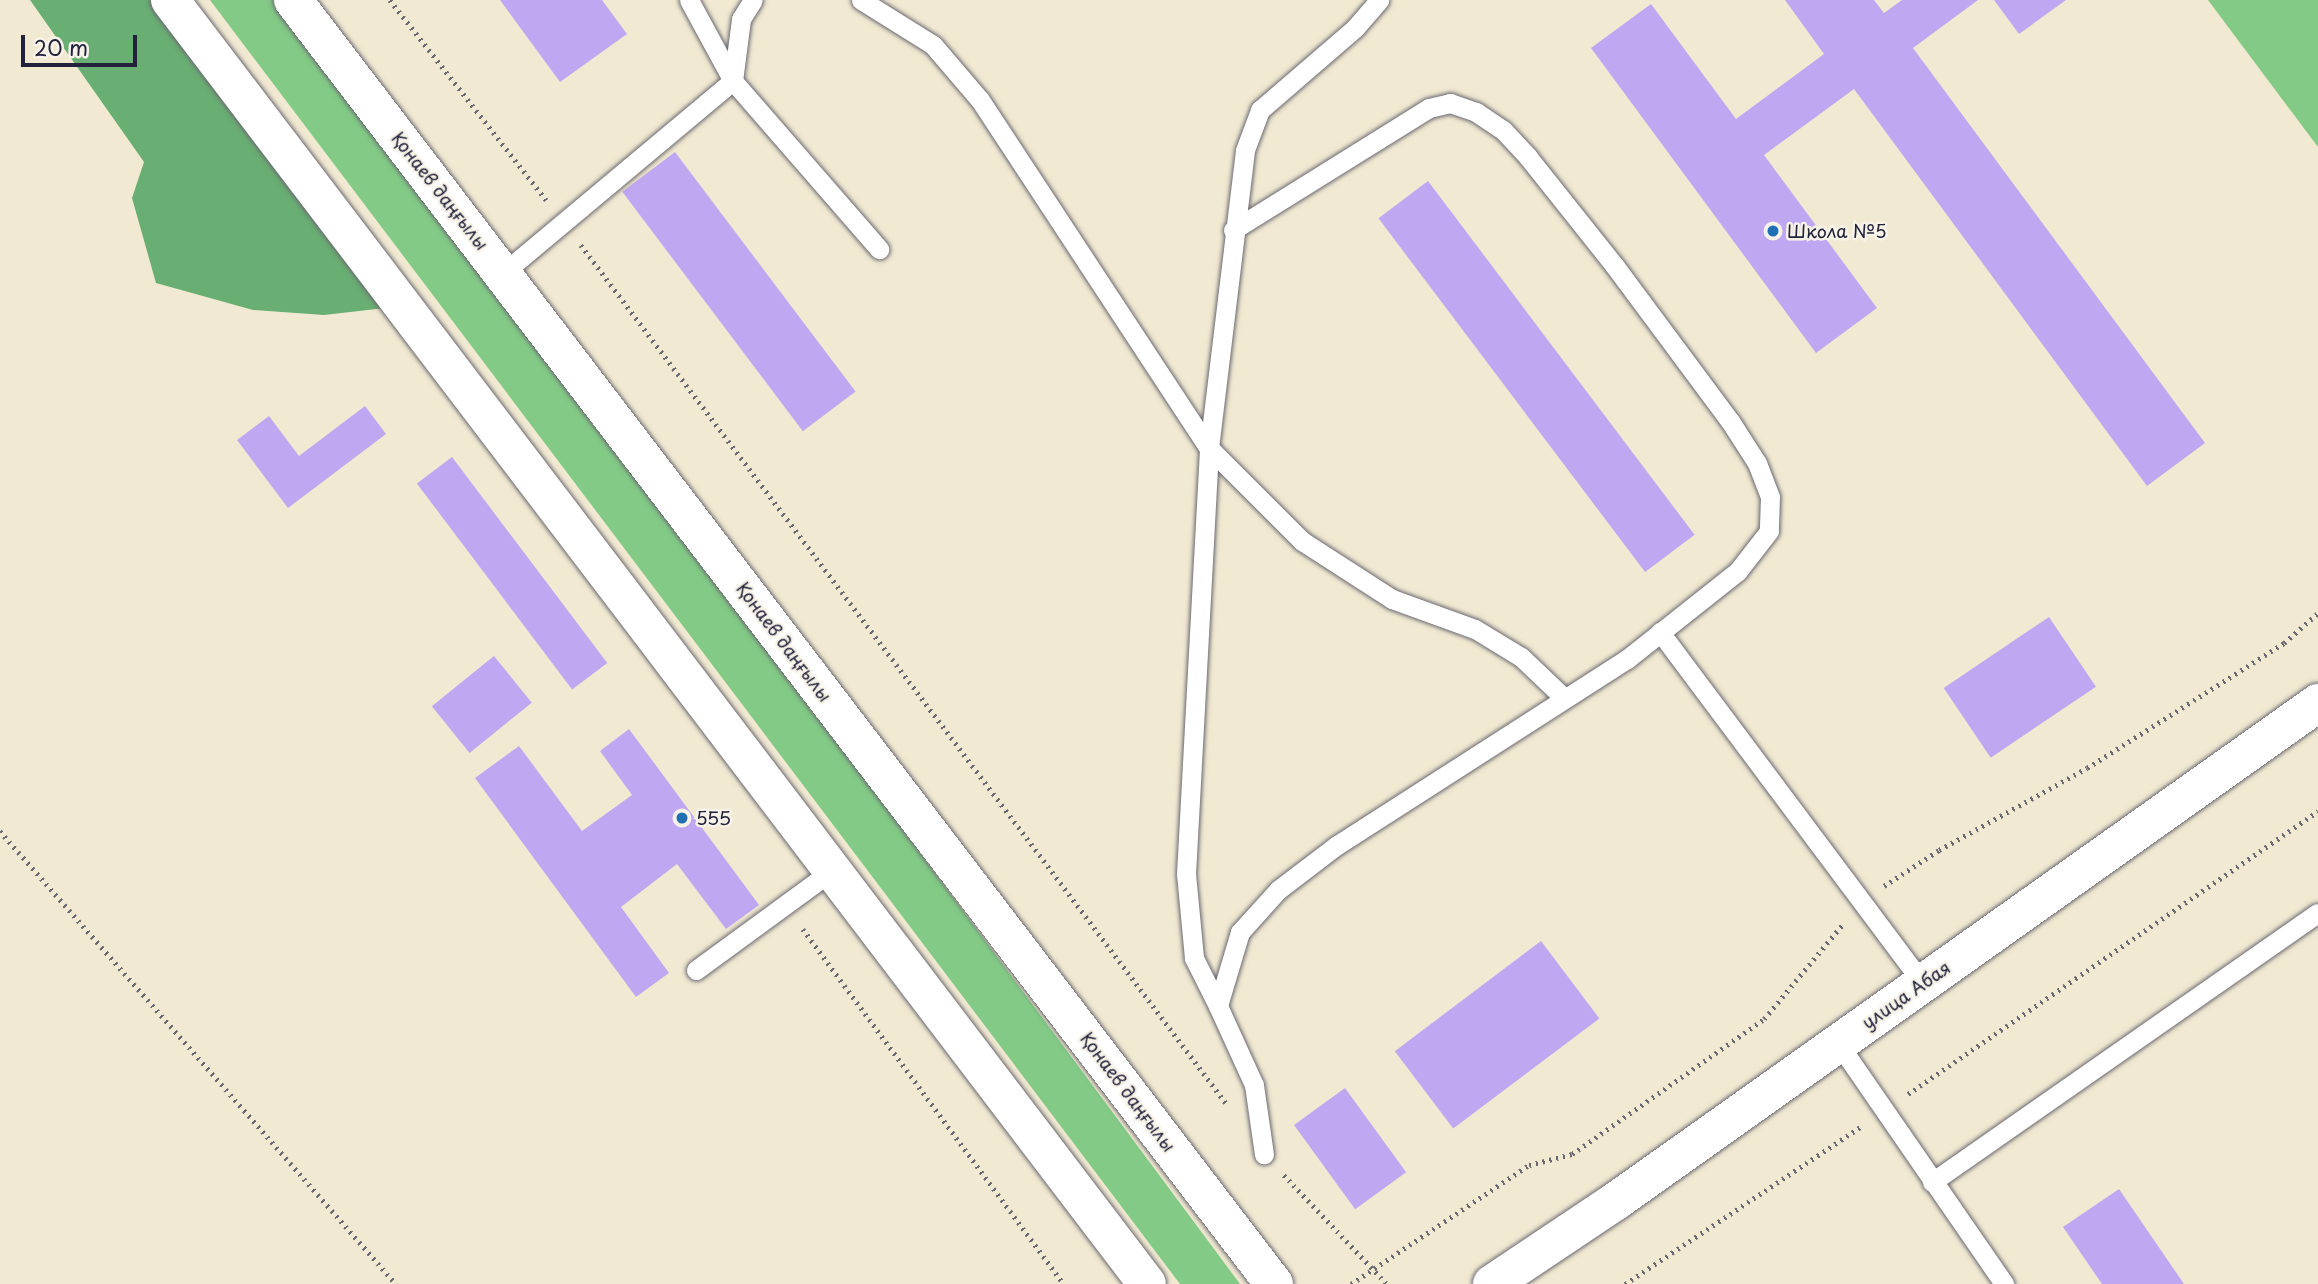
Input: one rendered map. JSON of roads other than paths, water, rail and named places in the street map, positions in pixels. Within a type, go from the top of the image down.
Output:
[{"type":"main road","points":[[170,0],[830,872],[1147,1284]]},
{"type":"main road","name":"Қонаев даңғылы","points":[[293,0],[1274,1284]]},
{"type":"main road","name":"улица Абая","points":[[1492,1284],[2318,703]]},
{"type":"lane","points":[[689,0],[733,81],[879,249]]},
{"type":"lane","points":[[503,273],[733,81],[741,19],[753,0]]},
{"type":"lane","points":[[861,0],[933,45],[980,100],[1209,448],[1302,541],[1392,599],[1475,629],[1521,657],[1564,698]]},
{"type":"lane","points":[[1264,1154],[1254,1086],[1194,958],[1186,874],[1209,448],[1233,230],[1245,149],[1260,110],[1355,28],[1378,0]]},
{"type":"lane","points":[[1218,1006],[1240,933],[1278,890],[1337,845],[1564,698],[1660,632],[1738,570],[1769,531],[1770,496],[1757,463],[1730,421],[1614,265],[1503,131],[1476,112],[1450,103],[1429,108],[1233,230]]},
{"type":"lane","points":[[1660,632],[1923,983]]},
{"type":"lane","points":[[696,970],[830,872]]},
{"type":"lane","points":[[1932,1182],[2318,913]]},
{"type":"lane","points":[[1838,1043],[1882,1112],[2004,1284]]},
{"type":"place","name":"Школа №5","points":[[1773,231]]},
{"type":"place","name":"555","points":[[682,818]]}]
